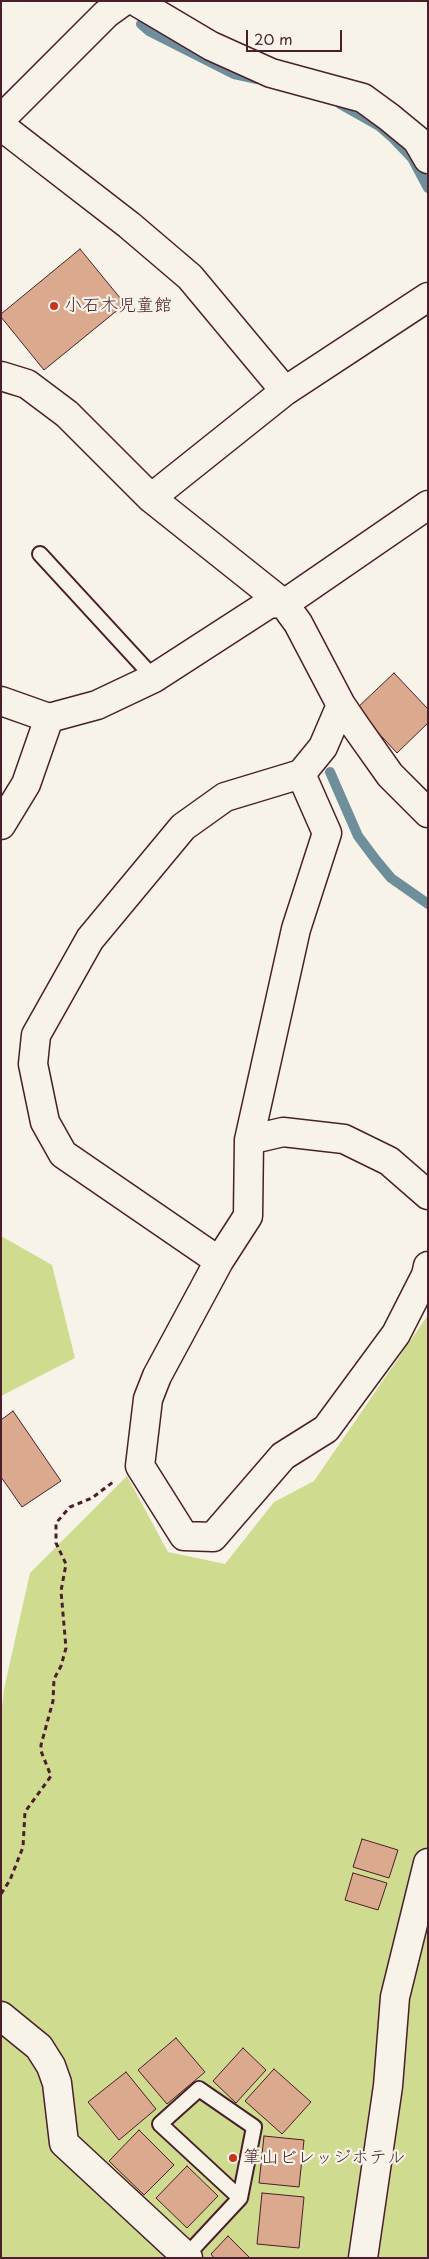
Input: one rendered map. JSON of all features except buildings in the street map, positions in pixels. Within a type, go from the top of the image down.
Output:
[{"type":"street","points":[[135,1],[211,46],[271,73],[363,98],[390,116],[417,140],[428,159]]},
{"type":"street","points":[[1,119],[106,6]]},
{"type":"street","points":[[1,126],[129,225],[190,277],[285,391]]},
{"type":"street","points":[[151,498],[285,391],[427,300]]},
{"type":"street","points":[[1,376],[27,384],[67,414],[151,498],[277,603],[298,623],[342,705],[390,774],[428,813]]},
{"type":"street","points":[[1,701],[49,718],[97,705],[154,678],[245,618],[277,603],[428,505]]},
{"type":"street","points":[[220,1261],[64,1154],[45,1122],[33,1064],[36,1035],[90,939],[183,827],[225,797],[301,774],[323,747],[342,705]]},
{"type":"street","points":[[1,825],[26,784],[49,718]]},
{"type":"street","points":[[301,774],[328,832],[296,929],[249,1140],[248,1216],[220,1261],[157,1376],[148,1399],[140,1466],[184,1536],[213,1537],[283,1456],[326,1429],[396,1334],[426,1275],[428,1266]]},
{"type":"street","points":[[249,1140],[284,1132],[344,1138],[389,1161],[428,1195]]},
{"type":"street","points":[[363,2258],[388,2086],[395,1997],[428,1863]]},
{"type":"street","points":[[1,2016],[39,2047],[51,2066],[57,2083],[64,2143],[187,2257]]},
{"type":"lane","points":[[40,554],[154,678]]},
{"type":"lane","points":[[187,2257],[240,2198],[254,2127],[199,2089],[160,2124],[240,2198]]},
{"type":"path","points":[[1,1894],[10,1880],[23,1847],[25,1812],[51,1776],[41,1750],[41,1745],[53,1701],[54,1678],[61,1666],[66,1648],[61,1591],[66,1564],[56,1543],[56,1523],[70,1507],[92,1498],[115,1480]]},
{"type":"green space","points":[[1,1236],[52,1265],[75,1358],[1,1396]]},
{"type":"green space","points":[[428,1315],[428,2258],[1,2258],[1,1716],[4,1689],[30,1573],[127,1476],[168,1552],[225,1564],[274,1502],[314,1481]]},
{"type":"waterway","points":[[141,24],[149,31],[234,74],[257,79]]},
{"type":"waterway","points":[[340,104],[379,126],[393,138],[412,158],[428,188]]},
{"type":"waterway","points":[[330,772],[358,836],[391,878],[428,904]]},
{"type":"place","name":"小石木児童館","points":[[54,306]]},
{"type":"place","name":"筆山ビレッジホテル","points":[[233,2158]]}]
